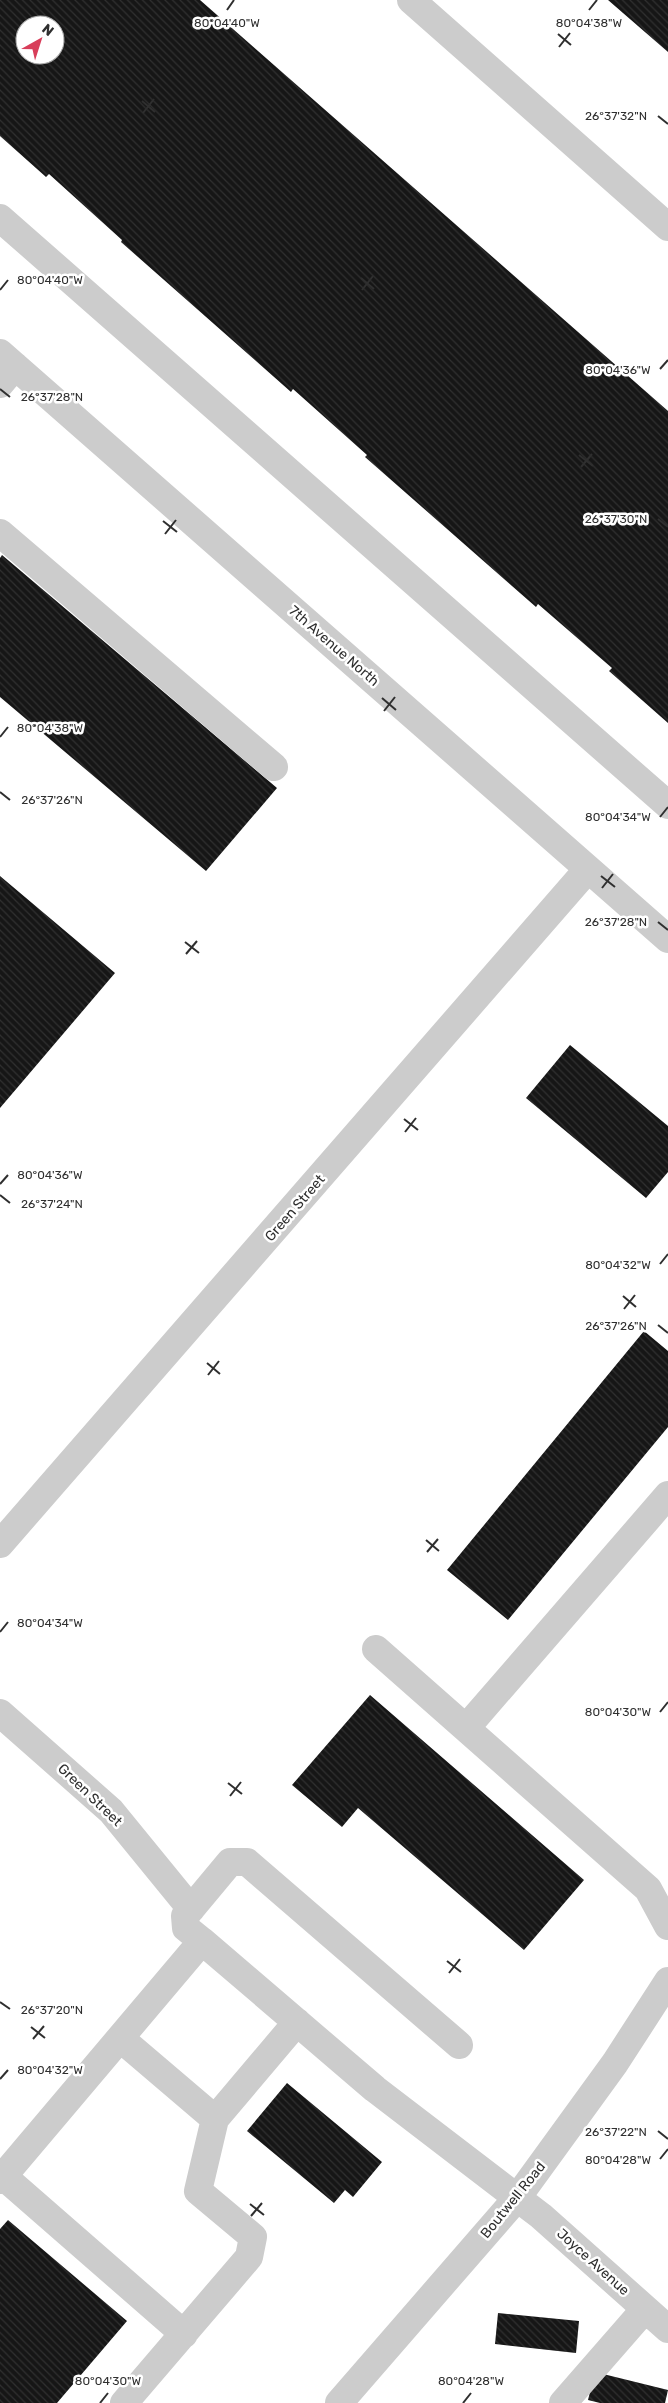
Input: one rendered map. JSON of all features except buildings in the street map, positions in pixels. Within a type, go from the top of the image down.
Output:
[{"type":"street","points":[[411,0],[668,228]]},
{"type":"street","points":[[0,218],[668,805]]},
{"type":"street","name":"7th Avenue North","points":[[5,368],[668,939]]},
{"type":"street","points":[[0,533],[274,767]]},
{"type":"street","name":"Green Street","points":[[0,1544],[543,924],[588,869]]},
{"type":"street","points":[[466,1728],[668,1495]]},
{"type":"street","points":[[376,1649],[648,1889],[668,1926]]},
{"type":"street","name":"Green Street","points":[[0,1713],[111,1811],[191,1909]]},
{"type":"street","points":[[191,1909],[230,1862],[247,1862],[459,2045]]},
{"type":"street","name":"Joyce Avenue","points":[[191,1909],[186,1916],[186,1928],[375,2089],[541,2216],[668,2329]]},
{"type":"street","points":[[184,2334],[1,2178],[202,1941]]},
{"type":"street","name":"Boutwell Road","points":[[339,2403],[517,2198],[615,2063],[668,1982]]},
{"type":"street","points":[[124,2403],[250,2258],[253,2237],[198,2191],[215,2119],[297,2022]]},
{"type":"street","points":[[120,2038],[215,2119]]},
{"type":"street","points":[[563,2403],[646,2309]]}]
